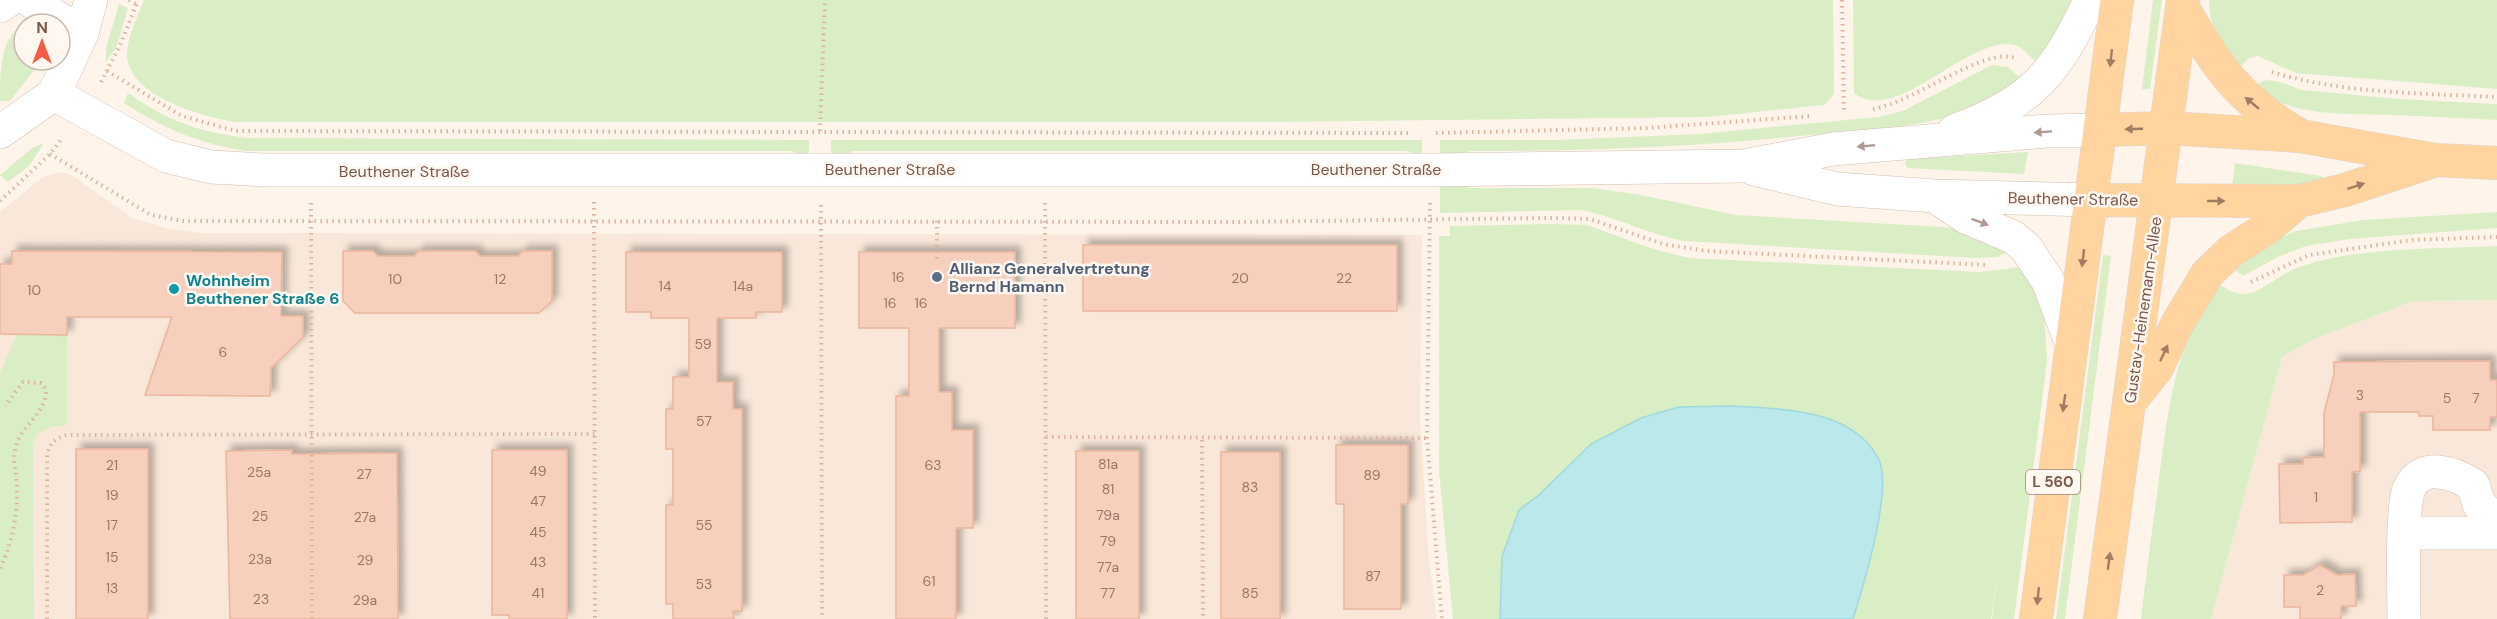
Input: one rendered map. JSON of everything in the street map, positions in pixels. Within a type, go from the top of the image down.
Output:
[{"type":"main road","name":"L 560","points":[[2036,619],[2102,130],[2117,0]]},
{"type":"main road","points":[[2182,3],[2216,64],[2236,89],[2272,119],[2300,136]]},
{"type":"main road","name":"Gustav-Heinemann-Allee","points":[[2100,619],[2131,401],[2182,3]]},
{"type":"main road","name":"Beuthener Straße","points":[[2102,130],[2166,128],[2300,136],[2435,160],[2497,163]]},
{"type":"main road","name":"Beuthener Straße","points":[[2092,200],[2299,201],[2345,190],[2435,160]]},
{"type":"main road","points":[[2131,401],[2157,368],[2191,298],[2207,274],[2220,261],[2299,201]]},
{"type":"street","points":[[0,6],[9,0]]},
{"type":"street","points":[[28,0],[81,33]]},
{"type":"street","points":[[0,132],[54,94],[81,33],[91,0]]},
{"type":"street","points":[[1924,142],[1978,122],[2005,107],[2040,82],[2066,50],[2090,0]]},
{"type":"street","name":"Beuthener Straße","points":[[54,94],[166,156],[211,167],[310,171],[1045,168],[1430,170],[1744,166],[1833,149],[2102,130]]},
{"type":"street","name":"Beuthener Straße","points":[[1744,166],[1837,189],[1935,196],[2092,200]]},
{"type":"street","points":[[1935,196],[1966,217],[2013,237],[2026,248],[2048,281],[2072,345]]},
{"type":"street","points":[[2404,619],[2408,490],[2417,478],[2435,471],[2456,474],[2473,485],[2479,504],[2497,522]]},
{"type":"street","points":[[2405,533],[2497,533]]},
{"type":"path","points":[[129,0],[136,4]]},
{"type":"path","points":[[822,619],[820,131],[825,0]]},
{"type":"path","points":[[1842,0],[1844,112]]},
{"type":"path","points":[[1865,110],[1886,107],[1915,95],[1989,57],[2004,54],[2014,57],[2040,82]]},
{"type":"path","points":[[107,71],[182,116],[236,131],[1418,133]]},
{"type":"path","points":[[2236,89],[2253,72],[2268,71],[2303,82],[2339,87],[2497,97]]},
{"type":"path","points":[[1832,114],[1854,111]]},
{"type":"path","points":[[1429,133],[1646,129],[1821,115]]},
{"type":"path","points":[[50,154],[151,215],[194,221],[1046,222],[1590,219],[1663,244],[1707,251],[1986,265],[2008,260],[2026,248]]},
{"type":"path","points":[[1045,168],[1046,619]]},
{"type":"path","points":[[310,171],[312,619]]},
{"type":"path","points":[[594,171],[596,619]]},
{"type":"path","points":[[1431,219],[1427,438],[1442,619]]},
{"type":"path","points":[[937,221],[937,263]]},
{"type":"path","points":[[2220,261],[2236,283],[2244,284],[2309,255],[2412,240],[2497,237]]},
{"type":"path","points":[[0,568],[7,554],[17,503],[14,462],[17,441],[44,404],[46,389],[41,383],[23,382],[5,406]]},
{"type":"path","points":[[47,619],[47,455],[49,446],[57,437],[67,435],[595,434]]},
{"type":"path","points":[[1046,437],[1202,440],[1427,438]]},
{"type":"path","points":[[1202,440],[1203,619]]},
{"type":"shaded area","points":[[62,172],[73,176],[132,218],[166,228],[201,233],[1422,235],[1420,416],[1429,561],[1437,619],[0,619],[0,212],[43,177]]},
{"type":"shaded area","points":[[2497,300],[2497,619],[2211,619],[2282,357],[2312,340],[2413,301]]},
{"type":"green space","points":[[144,0],[1833,0],[1834,94],[1824,105],[1707,117],[1274,122],[235,122],[186,109],[152,92],[138,81],[130,67],[127,52],[131,32]]},
{"type":"green space","points":[[1853,0],[2072,0],[2063,22],[2036,62],[2018,46],[1997,45],[1976,53],[1911,90],[1890,98],[1871,100],[1854,93]]},
{"type":"green space","points":[[2153,0],[2162,0],[2150,89],[2142,89]]},
{"type":"green space","points":[[2209,0],[2497,0],[2497,89],[2296,73],[2258,56],[2249,58],[2235,72],[2217,38],[2211,20]]},
{"type":"green space","points":[[119,4],[128,8],[117,46],[106,62],[106,48]]},
{"type":"green space","points":[[12,36],[12,72],[33,72],[10,101],[0,101],[0,77],[7,43]]},
{"type":"green space","points":[[1992,65],[2008,67],[2020,78],[1993,98],[1970,110],[1922,123],[1861,131],[1676,146],[1470,151],[1461,156],[1440,156],[1440,140],[1555,140],[1700,134],[1878,117],[1903,111]]},
{"type":"green space","points":[[2266,80],[2280,82],[2302,90],[2398,99],[2497,104],[2497,120],[2318,112],[2300,109],[2283,104],[2252,86]]},
{"type":"green space","points":[[128,93],[184,124],[198,129],[247,138],[809,140],[809,156],[800,156],[792,151],[245,151],[212,144],[167,127],[124,103]]},
{"type":"green space","points":[[831,140],[1422,140],[1422,156],[1406,151],[853,151],[844,156],[831,156]]},
{"type":"green space","points":[[44,143],[29,166],[8,182],[0,175],[32,148]]},
{"type":"green space","points":[[2028,152],[2024,174],[1908,168],[1905,164],[1907,159]]},
{"type":"green space","points":[[2235,163],[2321,176],[2326,180],[2321,185],[2232,186]]},
{"type":"green space","points":[[1461,182],[1470,188],[1592,188],[1641,195],[1736,215],[1943,227],[1962,230],[2007,252],[1998,257],[1976,258],[1684,241],[1581,210],[1440,213],[1440,183]]},
{"type":"green space","points":[[2497,212],[2497,228],[2349,239],[2306,246],[2278,257],[2243,276],[2231,268],[2266,244],[2296,231],[2363,220]]},
{"type":"green space","points":[[1587,225],[1653,249],[1689,258],[1979,272],[2022,267],[2044,309],[2047,361],[2014,619],[1992,619],[1997,575],[1991,619],[1453,619],[1439,471],[1439,236],[1450,236],[1450,226]]},
{"type":"green space","points":[[2497,246],[2497,300],[2413,301],[2312,340],[2282,357],[2211,619],[2141,619],[2165,434],[2175,380],[2191,330],[2218,283],[2230,291],[2240,294],[2250,293],[2299,267],[2321,260],[2371,252]]},
{"type":"green space","points":[[2103,255],[2111,256],[2065,619],[2056,619]]},
{"type":"green space","points":[[17,334],[67,335],[67,425],[52,427],[37,434],[33,446],[34,619],[0,619],[0,373]]},
{"type":"water","points":[[1734,406],[1794,411],[1834,421],[1851,430],[1866,442],[1878,458],[1882,472],[1880,513],[1870,561],[1853,619],[1500,619],[1502,557],[1519,510],[1539,495],[1591,444],[1641,418],[1679,407]]},
{"type":"building","points":[[1083,245],[1397,245],[1397,311],[1083,311]]},
{"type":"building","points":[[12,251],[282,252],[281,316],[303,316],[303,337],[271,368],[270,396],[145,395],[172,317],[67,317],[67,335],[0,334],[0,264],[12,264]]},
{"type":"building","points":[[343,251],[373,251],[378,256],[414,256],[419,251],[475,251],[480,256],[518,256],[523,251],[552,251],[552,301],[539,313],[355,313],[343,301]]},
{"type":"building","points":[[626,252],[782,252],[782,312],[756,312],[756,318],[717,318],[717,382],[733,382],[733,409],[742,409],[742,611],[733,611],[734,619],[673,619],[673,604],[666,604],[666,505],[673,505],[673,449],[666,449],[666,409],[673,409],[673,377],[689,377],[689,318],[651,318],[651,312],[626,312]]},
{"type":"building","points":[[859,252],[1015,252],[1015,328],[939,328],[939,392],[952,392],[952,430],[973,430],[973,528],[956,528],[956,619],[896,619],[896,396],[909,396],[909,328],[859,328]]},
{"type":"building","points":[[2490,361],[2490,380],[2497,380],[2497,417],[2490,417],[2490,430],[2433,430],[2433,416],[2419,416],[2419,412],[2360,412],[2360,471],[2352,472],[2352,522],[2280,523],[2279,464],[2303,464],[2303,458],[2324,457],[2324,413],[2334,375],[2334,362]]},
{"type":"building","points":[[1336,445],[1408,445],[1408,504],[1401,504],[1401,609],[1344,609],[1344,504],[1336,504]]},
{"type":"building","points":[[76,449],[148,449],[148,619],[76,619]]},
{"type":"building","points":[[292,450],[292,454],[397,453],[398,619],[230,619],[226,451]]},
{"type":"building","points":[[492,450],[567,450],[567,619],[509,619],[509,615],[492,615]]},
{"type":"building","points":[[1076,451],[1139,451],[1139,619],[1076,619]]},
{"type":"building","points":[[1221,452],[1280,452],[1280,619],[1221,619]]},
{"type":"building","points":[[2320,565],[2337,575],[2355,574],[2356,606],[2341,606],[2341,619],[2300,619],[2300,607],[2284,607],[2284,575],[2303,575]]},
{"type":"place","name":"Allianz Generalvertretung Bernd Hamann","points":[[937,277]]},
{"type":"place","name":"Wohnheim Beuthener Straße 6","points":[[174,289]]}]
